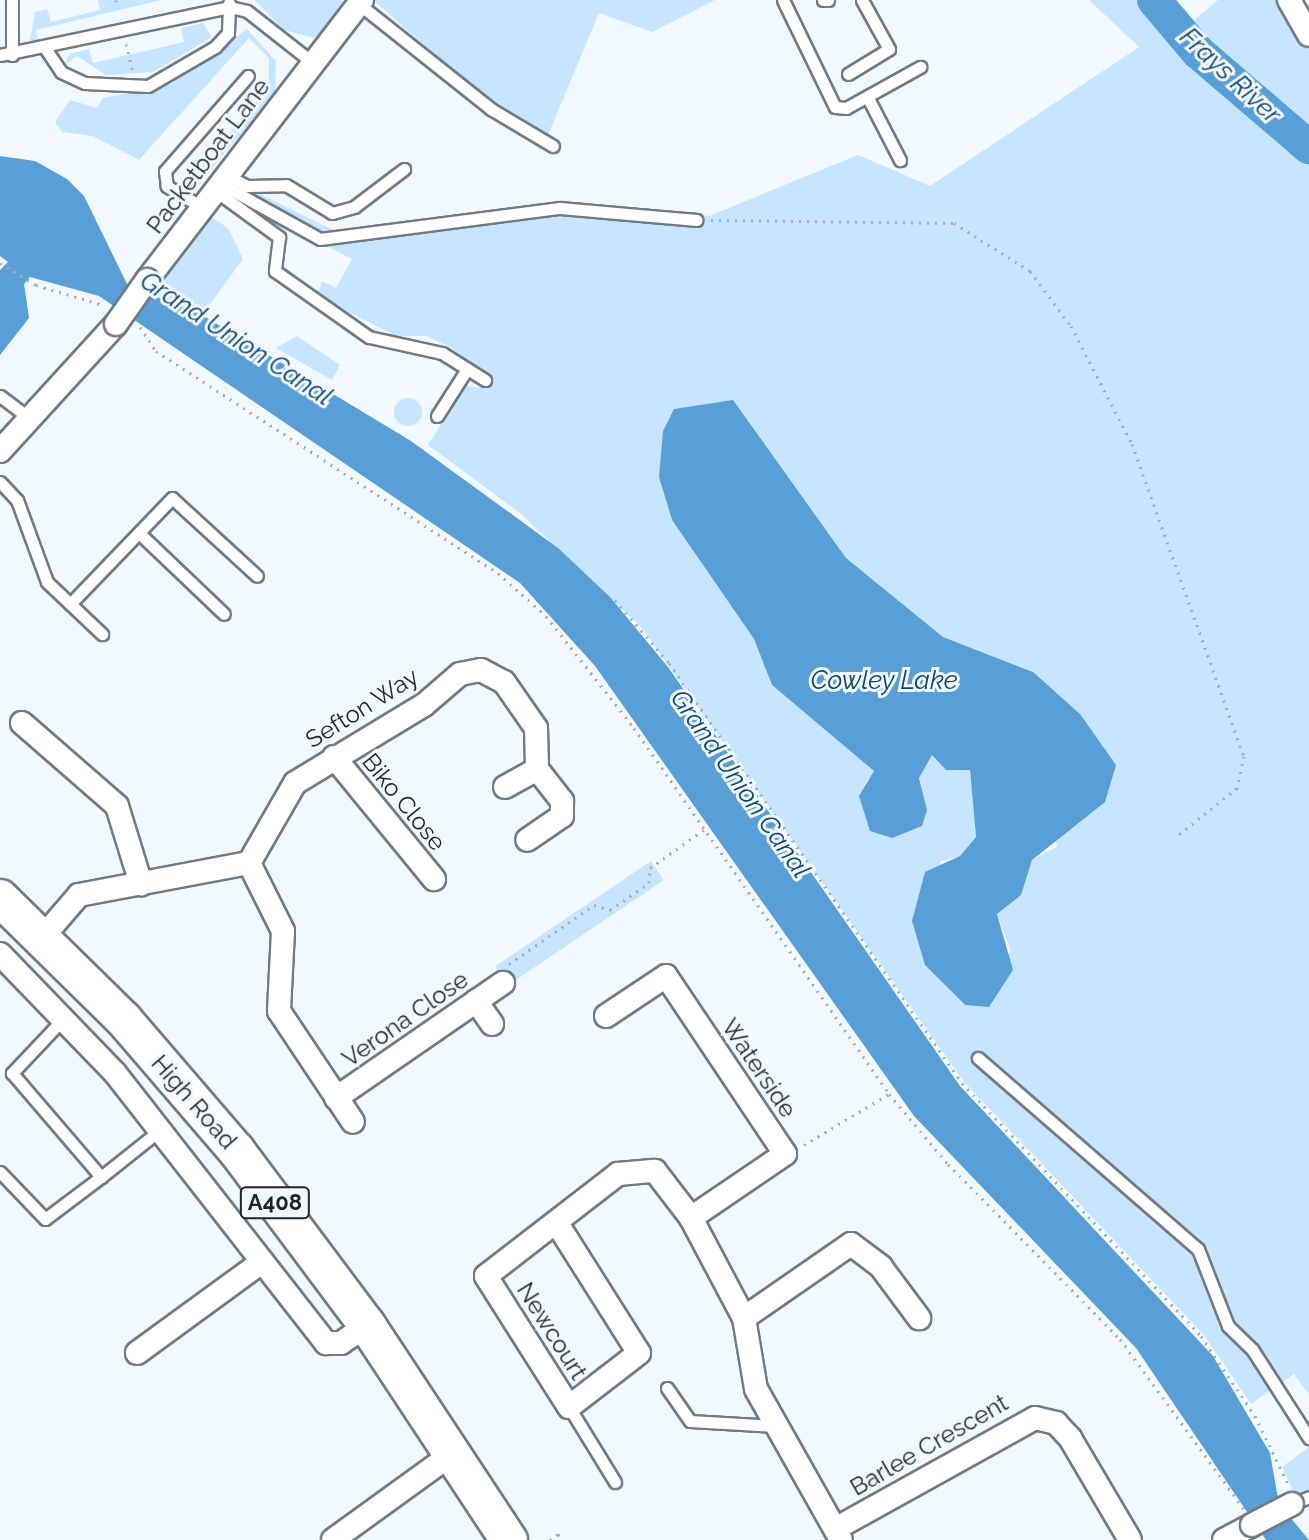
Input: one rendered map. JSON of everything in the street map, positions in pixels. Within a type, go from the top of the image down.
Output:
[{"type":"main road","name":"High Road","points":[[0,898],[236,1150],[367,1325],[509,1540]]},
{"type":"street","points":[[1289,0],[1309,35]]},
{"type":"street","name":"Packetboat Lane","points":[[0,451],[120,317],[214,188],[361,2]]},
{"type":"street","name":"Sefton Way","points":[[249,863],[295,783],[424,705],[454,677],[481,670],[504,682],[536,728],[538,759],[564,812],[527,840]]},
{"type":"street","points":[[22,723],[117,806],[141,884]]},
{"type":"street","name":"Biko Close","points":[[334,757],[434,879]]},
{"type":"street","points":[[505,787],[538,759]]},
{"type":"street","points":[[41,939],[79,895],[249,863]]},
{"type":"street","name":"Verona Close","points":[[249,863],[283,931],[279,1011],[353,1122]]},
{"type":"street","name":"High Road","points":[[0,954],[66,1016],[160,1130],[326,1343],[341,1343],[367,1325]]},
{"type":"street","name":"Waterside","points":[[600,1020],[664,972],[785,1154],[691,1218]]},
{"type":"street","name":"Verona Close","points":[[336,1098],[503,983]]},
{"type":"street","points":[[476,1001],[492,1024]]},
{"type":"street","name":"Newcourt","points":[[558,1225],[639,1353],[569,1407],[486,1276],[558,1225],[618,1174],[639,1169],[655,1171],[691,1218],[744,1318]]},
{"type":"street","points":[[744,1318],[851,1244],[881,1267],[919,1318]]},
{"type":"street","points":[[137,1353],[262,1262]]},
{"type":"street","name":"Barlee Crescent","points":[[744,1318],[756,1389],[838,1535],[1035,1418],[1065,1432],[1130,1540]]},
{"type":"street","points":[[333,1540],[452,1454]]},
{"type":"street","points":[[1224,1540],[1250,1520],[1297,1498]]},
{"type":"lane","points":[[12,0],[6,55],[229,4],[247,11],[313,63]]},
{"type":"lane","points":[[783,0],[835,107],[868,98],[920,67]]},
{"type":"lane","points":[[848,74],[889,49],[862,0]]},
{"type":"lane","points":[[361,2],[491,109],[553,146]]},
{"type":"lane","points":[[45,48],[61,72],[85,83],[148,86],[215,47],[228,33],[229,4]]},
{"type":"lane","points":[[248,76],[165,171],[167,186],[286,185],[332,213],[354,207],[404,169]]},
{"type":"lane","points":[[868,98],[900,160]]},
{"type":"lane","points":[[214,188],[320,239],[560,208],[696,220]]},
{"type":"lane","points":[[214,188],[279,237],[275,271],[287,280],[369,337],[442,353],[485,380]]},
{"type":"lane","points":[[437,416],[467,369]]},
{"type":"lane","points":[[0,396],[30,419]]},
{"type":"lane","points":[[0,482],[17,500],[47,582],[102,634]]},
{"type":"lane","points":[[70,604],[139,533],[181,499],[257,576]]},
{"type":"lane","points":[[139,533],[224,614]]},
{"type":"lane","points":[[66,1016],[12,1073],[101,1177]]},
{"type":"lane","points":[[978,1058],[1198,1249],[1228,1326],[1252,1349],[1309,1438]]},
{"type":"lane","points":[[0,1172],[45,1219],[160,1130]]},
{"type":"lane","points":[[667,1388],[690,1421],[776,1426]]},
{"type":"lane","points":[[569,1407],[615,1482]]},
{"type":"path","points":[[116,0],[118,8]]},
{"type":"path","points":[[125,41],[134,76]]},
{"type":"path","points":[[696,220],[954,223],[1030,271],[1071,326],[1132,444],[1244,756],[1237,788],[1177,836]]},
{"type":"path","points":[[0,263],[36,285],[120,317],[156,351],[498,573],[546,616],[706,828],[889,1094],[1120,1339],[1250,1520]]},
{"type":"path","points":[[615,600],[669,663],[962,1083],[1201,1336],[1255,1416],[1297,1498]]},
{"type":"path","points":[[503,983],[496,973],[594,905],[610,910],[649,883],[650,868],[706,828]]},
{"type":"path","points":[[785,1154],[889,1094]]},
{"type":"path","points":[[550,1540],[562,1540]]},
{"type":"shaded area","points":[[98,0],[161,0],[36,30],[39,43],[30,40],[35,12],[47,9],[51,22],[100,10]]},
{"type":"shaded area","points":[[254,0],[342,0],[348,5],[314,38],[284,30]]},
{"type":"shaded area","points":[[373,0],[715,0],[652,32],[599,13],[548,135],[470,85]]},
{"type":"shaded area","points":[[1089,0],[1153,0],[1196,53],[1309,149],[1309,1395],[1294,1374],[1251,1404],[1203,1334],[964,1082],[642,628],[521,514],[428,445],[465,386],[486,388],[493,379],[450,347],[426,336],[396,336],[317,296],[322,281],[336,288],[352,259],[247,205],[258,193],[337,232],[523,206],[709,216],[858,155],[930,186],[1139,47]],"holes":[[[733,401],[846,558],[943,637],[1033,672],[1057,847],[1031,860],[1021,895],[997,914],[1011,951],[964,1005],[926,965],[941,861],[960,856],[976,837],[970,770],[932,754],[919,778],[927,810],[892,838],[870,831],[864,785],[875,771],[772,685],[754,639],[672,520],[659,477],[674,409]]]},
{"type":"shaded area","points":[[1218,0],[1285,0],[1309,42],[1309,143],[1183,29]]},
{"type":"shaded area","points":[[203,23],[212,37],[153,72],[106,75],[77,56],[65,65],[69,54],[89,49],[93,63],[184,42],[181,28]]},
{"type":"shaded area","points":[[247,29],[276,61],[275,93],[192,192],[181,190],[269,86],[269,58],[249,38],[139,160],[93,136],[62,132],[55,122],[70,100],[97,108],[103,98],[171,84]]},
{"type":"shaded area","points":[[208,215],[228,228],[243,259],[202,315],[148,297]]},
{"type":"shaded area","points":[[297,336],[340,365],[332,380],[276,348]]},
{"type":"shaded area","points":[[408,398],[418,402],[422,412],[418,422],[408,426],[398,422],[394,412],[398,402]]},
{"type":"shaded area","points":[[651,861],[664,880],[508,985],[495,966]]},
{"type":"shaded area","points":[[1309,1447],[1309,1495],[1297,1500],[1282,1467]]},
{"type":"water","name":"Grand Union Canal","points":[[0,156],[35,161],[67,179],[84,196],[128,286],[202,315],[411,441],[558,548],[610,597],[668,667],[960,1086],[1213,1356],[1270,1453],[1279,1504],[1309,1540],[1266,1540],[1136,1348],[914,1116],[595,666],[520,583],[99,296],[30,277],[24,284],[29,318],[0,355],[0,270],[8,262],[0,256]]},
{"type":"water","name":"Cowley Lake","points":[[733,400],[846,558],[943,637],[1033,672],[1080,714],[1116,765],[1105,802],[1032,860],[1021,895],[997,914],[1013,970],[989,1007],[965,1005],[925,965],[912,921],[925,872],[960,856],[976,837],[970,770],[946,770],[932,755],[919,778],[927,810],[922,826],[892,838],[870,831],[859,796],[874,771],[772,685],[754,639],[672,520],[659,477],[663,431],[674,409]]},
{"type":"waterway","name":"Frays River","points":[[1154,0],[1198,52],[1309,147]]}]
